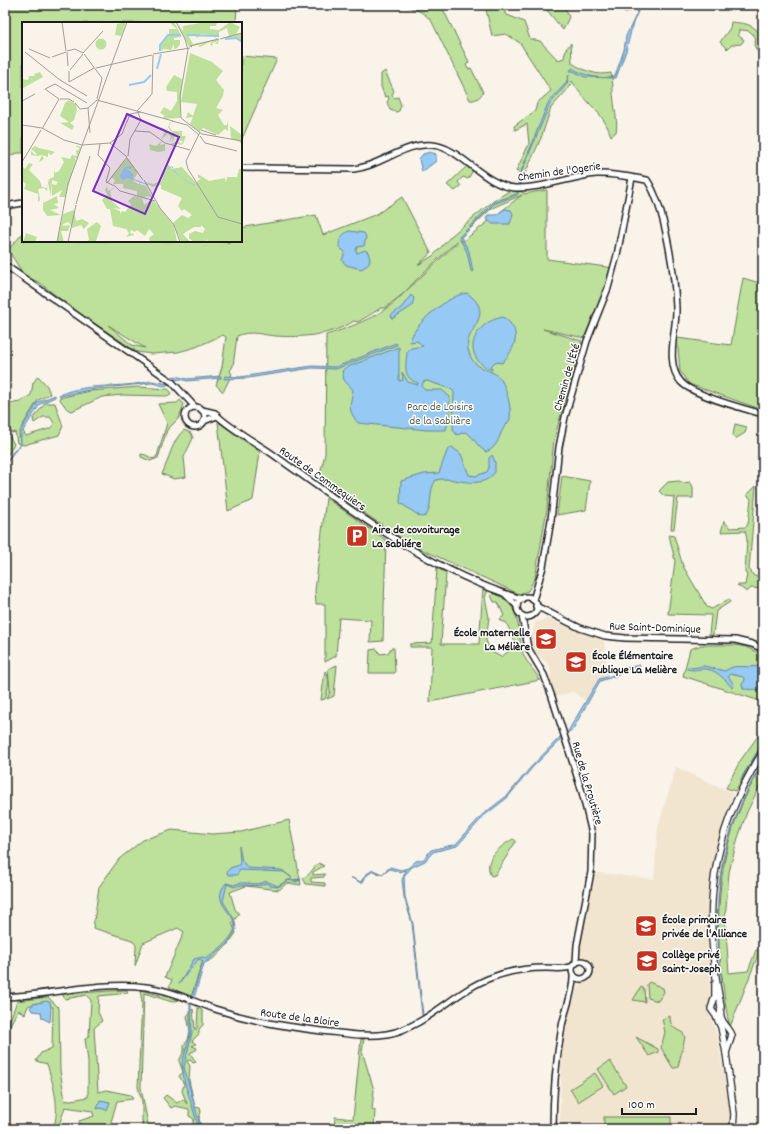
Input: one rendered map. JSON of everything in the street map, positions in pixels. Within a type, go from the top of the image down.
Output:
[{"type":"main road","points":[[718,1010],[711,912],[717,858],[723,834],[734,806],[745,781],[763,752]]},
{"type":"main road","points":[[716,978],[711,1009],[718,1010]]},
{"type":"main road","points":[[712,1004],[717,1003],[724,1034],[734,1114],[733,1129]]},
{"type":"main road","points":[[724,1034],[729,1040]]},
{"type":"main road","points":[[724,1034],[732,1035],[729,1040],[726,1053]]},
{"type":"street","name":"Chemin de l'Ogerie","points":[[242,168],[354,169],[369,166],[409,148],[432,145],[451,152],[489,179],[513,188],[529,187],[597,174],[647,180],[657,201],[671,258],[676,310],[673,363],[677,377],[689,388],[763,414]]},
{"type":"street","name":"Chemin de l'Été","points":[[533,600],[543,567],[551,520],[559,447],[565,417],[587,341],[608,288],[617,256],[632,178]]},
{"type":"street","points":[[5,206],[22,203]]},
{"type":"street","points":[[5,265],[179,388],[195,407],[202,410],[205,415],[204,421]]},
{"type":"street","points":[[186,396],[187,410],[184,418],[189,426],[198,427],[204,421],[217,416]]},
{"type":"street","points":[[187,410],[195,407]]},
{"type":"street","name":"Route de Commequiers","points":[[202,410],[211,411],[408,549],[504,594],[524,598]]},
{"type":"street","name":"Chemin de l'Été","points":[[524,598],[536,587]]},
{"type":"street","points":[[504,594],[517,606],[518,612],[522,616],[531,616]]},
{"type":"street","points":[[517,606],[524,598],[533,600],[536,606],[524,631]]},
{"type":"street","name":"Rue Saint-Dominique","points":[[536,606],[586,630],[605,636],[624,638],[735,640],[752,644],[763,649]]},
{"type":"street","name":"Rue Saint-Dominique","points":[[531,616],[550,614]]},
{"type":"street","name":"Rue de la Proutière","points":[[522,616],[524,631],[531,654],[546,679],[582,792],[592,834],[591,872],[574,964],[573,987],[564,1014],[558,1048],[555,1076],[553,1129]]},
{"type":"street","points":[[573,987],[581,980],[586,978],[590,973],[589,966],[577,948]]},
{"type":"street","points":[[574,964],[585,962]]},
{"type":"street","name":"Route de la Bloire","points":[[5,997],[106,987],[146,986],[170,992],[214,1009],[264,1024],[350,1034],[378,1035],[409,1027],[458,994],[496,976],[531,969],[564,969],[574,964]]},
{"type":"street","points":[[564,969],[581,980]]},
{"type":"shaded area","name":"École Élémentaire Publique La Melière","points":[[546,618],[604,641],[608,676],[598,678],[586,701],[573,692],[555,697],[549,677],[551,676],[550,666],[534,651],[531,641],[535,622]]},
{"type":"shaded area","name":"Collège privé Saint-Joseph","points":[[676,767],[733,793],[713,863],[708,932],[711,993],[709,1010],[718,1040],[732,1121],[729,1129],[559,1129],[563,1029],[578,985],[592,974],[578,948],[591,872],[654,879],[658,827]]},
{"type":"green space","points":[[5,5],[237,5],[236,22],[22,22],[22,153],[17,153],[5,158]]},
{"type":"green space","points":[[402,5],[441,5],[469,62],[466,65],[468,69],[471,68],[483,92],[479,97],[474,100],[470,100],[429,18],[418,11]]},
{"type":"green space","points":[[485,5],[505,5],[505,14],[524,22],[530,39],[540,41],[558,60],[564,58],[566,49],[571,43],[572,63],[591,72],[601,74],[611,73],[617,121],[616,132],[611,136],[609,129],[602,118],[580,93],[572,81],[568,89],[551,108],[541,138],[524,176],[516,171],[529,144],[527,124],[515,130],[514,126],[535,111],[537,103],[551,91],[520,43],[506,34],[492,36]]},
{"type":"green space","points":[[543,5],[564,5],[569,17],[563,30]]},
{"type":"green space","points":[[607,5],[634,5],[631,11],[625,12]]},
{"type":"green space","points":[[731,22],[748,25],[763,36],[763,53],[757,51],[754,45],[756,39],[753,34],[745,30],[739,30],[738,35],[744,40],[741,44],[732,45],[727,49],[720,42],[730,28]]},
{"type":"green space","points":[[242,56],[277,59],[242,139]]},
{"type":"green space","points":[[385,71],[394,91],[392,95],[394,98],[398,97],[401,105],[399,111],[396,112],[390,110],[387,102],[389,99],[388,96],[385,97],[381,87],[381,74]]},
{"type":"green space","points":[[467,166],[473,170],[468,179],[463,177],[458,182],[461,186],[455,191],[447,185]]},
{"type":"green space","name":"Parc de Loisirs de la Sablière","points":[[511,190],[523,192],[524,194],[547,190],[547,259],[614,268],[584,338],[543,329],[582,341],[554,439],[547,509],[535,578],[528,591],[519,594],[410,544],[318,482],[325,454],[326,335],[368,319],[397,301],[404,293],[385,308],[381,308],[358,322],[354,321],[336,330],[307,336],[276,336],[247,333],[237,336],[233,366],[230,371],[232,374],[223,392],[216,385],[222,367],[226,337],[223,335],[196,347],[178,352],[151,354],[137,352],[69,306],[40,283],[24,275],[8,250],[22,234],[22,242],[227,242],[229,244],[228,242],[242,242],[242,229],[245,227],[316,215],[323,235],[377,214],[402,197],[431,253],[418,265],[434,255],[451,236],[496,199]],"holes":[[[522,195],[462,242],[464,246],[460,240],[404,293],[492,208]],[[108,325],[145,348],[132,345]]]},
{"type":"green space","points":[[743,278],[763,284],[763,410],[689,384],[680,371],[677,338],[731,345]]},
{"type":"green space","points":[[38,376],[47,386],[50,394],[38,400],[21,428],[26,436],[52,428],[54,423],[50,417],[43,417],[34,423],[33,419],[45,403],[55,403],[63,426],[59,435],[24,445],[17,443],[15,432],[12,433],[5,421],[5,390],[9,404],[20,402],[31,395],[33,383]]},
{"type":"green space","points":[[138,387],[168,389],[171,392],[170,395],[167,396],[122,395],[102,397],[72,411],[67,409],[59,398],[90,391]]},
{"type":"green space","points":[[180,400],[184,404],[179,418],[167,430],[158,458],[150,461],[141,457],[141,454],[153,459],[157,456],[167,423],[158,404],[177,403]]},
{"type":"green space","points":[[218,422],[260,452],[253,500],[228,511]]},
{"type":"green space","points":[[735,424],[747,427],[745,433],[735,439],[733,435]]},
{"type":"green space","points":[[5,429],[14,444],[5,459]]},
{"type":"green space","points":[[184,430],[191,433],[193,438],[184,457],[186,477],[174,479],[162,474],[176,439]]},
{"type":"green space","points":[[562,476],[590,481],[586,510],[557,515]]},
{"type":"green space","points":[[679,481],[684,483],[690,482],[693,487],[693,498],[678,498],[674,529],[671,529],[674,497],[664,496],[659,491],[668,482]]},
{"type":"green space","points":[[756,486],[749,569],[754,576],[763,577],[763,589],[751,588],[747,592],[737,585],[745,585],[747,574],[745,573],[747,539],[745,531],[721,532],[724,521],[730,528],[746,527],[748,524],[751,499],[747,495]]},
{"type":"green space","points":[[326,498],[386,540],[383,641],[370,642],[371,620],[339,618],[336,656],[325,662],[325,604],[316,604],[315,591]]},
{"type":"green space","points":[[669,535],[674,536],[683,566],[707,607],[712,609],[729,599],[730,602],[716,611],[713,635],[709,635],[711,615],[668,614],[675,561]]},
{"type":"green space","points":[[437,568],[446,573],[441,644],[479,644],[483,588],[488,590],[485,598],[489,617],[486,640],[490,651],[501,657],[516,644],[506,622],[502,622],[500,619],[504,616],[498,602],[494,602],[491,595],[493,593],[502,597],[513,609],[518,624],[523,654],[540,680],[430,702],[432,647],[410,647],[410,644],[432,643]]},
{"type":"green space","points":[[702,645],[735,645],[746,647],[763,655],[763,702],[683,676],[690,649]]},
{"type":"green space","points":[[391,648],[394,648],[395,673],[369,673],[370,650],[377,649],[380,654],[388,653]]},
{"type":"green space","points":[[337,665],[334,696],[327,699],[330,692],[328,669]]},
{"type":"green space","points":[[325,671],[328,677],[328,689],[325,699],[321,700]]},
{"type":"green space","points":[[763,729],[763,747],[735,791],[726,788],[740,761]]},
{"type":"green space","points":[[763,765],[763,779],[747,812],[737,841],[729,872],[725,919],[729,973],[748,971],[756,950],[760,950],[730,1027],[720,956],[719,899],[729,843],[737,816],[748,790]]},
{"type":"green space","points":[[289,820],[301,885],[287,883],[279,890],[246,886],[230,892],[235,909],[239,914],[232,923],[236,933],[226,947],[217,956],[207,962],[202,963],[191,997],[169,987],[172,980],[165,977],[184,932],[178,928],[143,943],[135,966],[136,945],[132,940],[93,928],[99,887],[119,859],[143,840],[172,830],[212,834],[241,832]]},
{"type":"green space","points":[[513,839],[516,841],[495,875],[491,876],[489,864],[491,859],[498,849]]},
{"type":"green space","points":[[319,863],[324,866],[313,872],[313,875],[325,874],[324,877],[311,878],[311,882],[325,883],[325,886],[306,884],[303,878],[308,875]]},
{"type":"green space","points":[[649,982],[663,988],[664,992],[658,1001],[648,998],[647,984]]},
{"type":"green space","points":[[641,987],[644,989],[645,1002],[633,1000]]},
{"type":"green space","points":[[127,990],[128,993],[99,996],[98,1012],[102,1021],[94,1028],[98,1092],[106,1090],[131,1095],[133,1099],[117,1101],[109,1129],[81,1129],[79,1121],[94,1116],[92,1111],[65,1107],[58,1129],[53,1129],[56,1113],[54,1088],[47,1064],[36,1061],[41,1053],[52,1048],[53,1007],[36,1003],[28,1006],[25,1014],[18,1010],[9,1027],[9,1052],[5,1062],[5,1033],[17,1001],[48,997],[59,1008],[60,1070],[65,1101],[88,1097],[88,1061],[85,1039],[89,1036],[91,1000],[86,995],[65,999],[62,994]]},
{"type":"green space","points":[[140,990],[179,1000],[172,1002],[144,993],[141,1088],[149,1129],[142,1129],[142,1101],[138,1087],[142,1002]]},
{"type":"green space","points":[[198,1008],[201,1009],[203,1013],[203,1025],[199,1029],[199,1034],[192,1041],[196,1044],[192,1046],[197,1048],[190,1053],[196,1062],[193,1063],[190,1060],[187,1061],[190,1066],[189,1080],[195,1107],[200,1108],[201,1112],[199,1118],[201,1129],[194,1129],[192,1127],[194,1119],[189,1116],[189,1109],[175,1106],[171,1108],[163,1098],[166,1095],[177,1103],[183,1099],[187,1104],[182,1091],[184,1084],[179,1076],[183,1072],[179,1061],[184,1051],[184,1045],[188,1040],[190,1031],[187,1016],[193,1009],[195,1030],[197,1027]]},
{"type":"green space","points":[[670,1016],[672,1025],[683,1033],[685,1037],[678,1067],[675,1068],[673,1068],[661,1048],[665,1032],[662,1019]]},
{"type":"green space","points":[[636,1037],[658,1049],[658,1052],[649,1056]]},
{"type":"green space","points":[[361,1039],[364,1039],[362,1051],[374,1090],[372,1110],[375,1110],[374,1129],[334,1129],[335,1117],[353,1119]]},
{"type":"green space","points":[[610,1061],[626,1086],[614,1094],[598,1069]]},
{"type":"green space","points":[[595,1073],[603,1086],[578,1102],[570,1089]]},
{"type":"green space","points":[[604,1117],[671,1117],[671,1129],[604,1129]]},
{"type":"water","points":[[639,5],[639,9],[633,23],[626,51],[616,78],[606,78],[615,76],[624,50],[626,36],[637,13],[637,6]]},
{"type":"water","points":[[572,68],[582,73],[601,78],[585,77],[570,71]]},
{"type":"water","points":[[569,75],[567,84],[550,104],[522,171],[520,186],[518,185],[520,174],[548,103],[566,83]]},
{"type":"water","points":[[430,152],[436,154],[436,161],[422,172],[419,159],[423,154]]},
{"type":"water","points":[[520,189],[517,195],[494,204],[461,237],[469,251],[473,272],[471,271],[467,252],[459,237],[494,202],[516,194]]},
{"type":"water","points":[[505,209],[511,210],[513,214],[510,224],[493,224],[486,219],[488,215],[496,215]]},
{"type":"water","points":[[349,231],[364,233],[366,237],[364,246],[357,247],[356,250],[357,253],[365,250],[368,252],[370,259],[368,265],[361,269],[346,265],[342,260],[345,252],[339,247],[341,237]]},
{"type":"water","points":[[467,293],[476,301],[480,308],[480,315],[468,342],[470,356],[480,367],[493,373],[501,379],[506,390],[509,403],[510,419],[503,429],[495,446],[486,452],[465,432],[457,435],[453,430],[454,392],[451,389],[427,381],[423,382],[422,387],[425,390],[442,390],[450,397],[450,413],[446,430],[427,430],[358,423],[352,414],[350,407],[353,390],[344,380],[342,371],[345,368],[399,347],[399,381],[403,380],[402,372],[408,382],[418,385],[418,383],[409,378],[406,371],[407,352],[411,348],[423,346],[417,341],[410,342],[412,335],[424,319],[442,304]]},
{"type":"water","points":[[411,295],[414,298],[412,306],[392,319],[391,315],[401,308]]},
{"type":"water","points":[[503,317],[509,322],[515,333],[514,345],[502,363],[495,362],[491,366],[492,370],[482,364],[476,357],[473,349],[474,340],[484,326],[493,320]]},
{"type":"water","points":[[396,343],[397,345],[336,369],[312,368],[248,378],[224,379],[225,376],[240,377],[312,366],[336,367]]},
{"type":"water","points":[[175,376],[187,379],[221,376],[221,378],[187,381],[181,379],[173,380],[170,378]]},
{"type":"water","points":[[151,381],[169,384],[164,386],[152,383],[95,389],[59,395],[81,388],[128,385]]},
{"type":"water","points":[[55,395],[55,397],[40,404],[21,434],[21,445],[13,453],[5,466],[12,453],[20,444],[19,433],[38,402]]},
{"type":"water","points":[[452,447],[461,454],[469,475],[476,476],[487,472],[489,467],[489,458],[492,455],[495,462],[495,472],[489,478],[475,482],[443,479],[436,480],[432,488],[428,512],[426,516],[421,517],[400,503],[401,481],[424,474],[439,473],[447,451]]},
{"type":"water","points":[[640,665],[640,667],[620,671],[619,675],[600,681],[573,729],[567,733],[599,679],[618,674],[617,670]]},
{"type":"water","points":[[689,666],[692,668],[704,666],[725,671],[729,668],[738,666],[751,667],[763,666],[763,689],[761,690],[743,689],[742,684],[745,680],[743,677],[730,674],[728,676],[734,685],[732,688],[723,678],[712,670],[687,669]]},
{"type":"water","points":[[561,736],[562,738],[532,768],[507,798],[485,815],[457,846],[433,852],[425,861],[412,867],[404,876],[405,897],[413,924],[422,1015],[412,923],[404,897],[402,880],[406,870],[400,872],[390,869],[382,875],[373,871],[366,876],[361,883],[350,877],[361,882],[365,875],[373,870],[382,874],[390,867],[401,870],[408,868],[416,861],[424,859],[431,850],[456,844],[482,815],[508,795],[530,768]]},
{"type":"water","points":[[239,846],[242,861],[248,868],[282,870],[292,878],[284,872],[240,870],[237,875],[228,875],[227,872],[230,868],[239,865]]},
{"type":"water","points":[[301,879],[295,880],[301,880],[296,882],[289,880],[278,887],[270,886],[266,883],[262,885],[242,885],[234,887],[227,884],[223,901],[235,921],[236,930],[228,943],[204,964],[194,998],[192,997],[203,961],[199,959],[179,984],[194,959],[203,957],[206,959],[228,940],[234,931],[234,921],[224,906],[221,896],[222,890],[226,883],[234,885],[238,883],[258,884],[266,881],[278,886],[288,880]]},
{"type":"water","points":[[46,1001],[50,1002],[51,1007],[50,1022],[42,1018],[41,1012],[33,1011],[30,1008],[33,1004]]},
{"type":"water","points":[[190,1004],[192,1033],[184,1067],[201,1129],[199,1129],[184,1080],[182,1063],[190,1035]]},
{"type":"water","points":[[100,1100],[110,1102],[107,1110],[100,1108],[97,1109]]},
{"type":"waterway","points":[[741,779],[763,743]]},
{"type":"waterway","points":[[722,981],[718,921],[722,868],[736,816],[748,789],[763,762]]},
{"type":"place","name":"Aire de covoiturage La Sabliére","points":[[357,536]]},
{"type":"place","name":"École maternelle La Mélière","points":[[546,639]]},
{"type":"place","name":"École Élémentaire Publique La Melière","points":[[576,662]]},
{"type":"place","name":"École primaire privée de l'Alliance","points":[[646,926]]},
{"type":"place","name":"Collège privé Saint-Joseph","points":[[647,961]]}]
